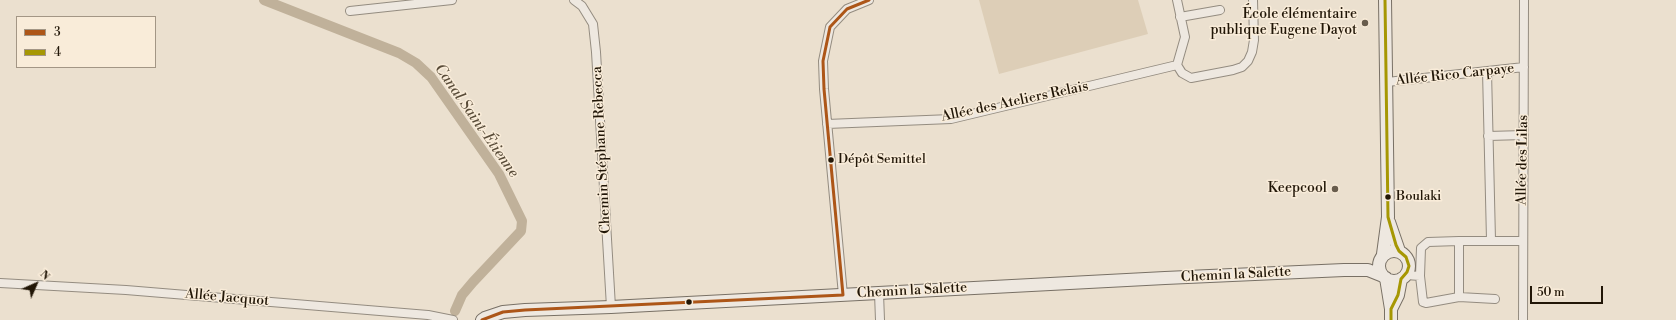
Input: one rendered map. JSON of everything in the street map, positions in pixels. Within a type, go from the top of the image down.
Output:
[{"type":"street","points":[[350,10],[452,0]]},
{"type":"street","name":"Chemin Stéphane Rebecca","points":[[574,0],[582,6],[588,14],[593,24],[594,31],[611,307]]},
{"type":"street","points":[[843,295],[827,124],[823,61],[830,27],[847,9],[869,0]]},
{"type":"street","points":[[1177,0],[1185,37],[1177,65],[1182,73],[1191,78],[1233,70],[1242,67],[1248,61],[1253,46],[1253,0]]},
{"type":"street","points":[[1385,0],[1387,82],[1386,197],[1388,217],[1399,251],[1406,257],[1409,263],[1391,315]]},
{"type":"street","name":"Allée des Lilas","points":[[1523,320],[1522,241],[1524,0]]},
{"type":"street","points":[[1180,17],[1220,10]]},
{"type":"street","name":"Allée des Ateliers Relais","points":[[827,124],[951,119],[1177,65]]},
{"type":"street","name":"Allée Rico Carpaye","points":[[1387,82],[1524,67]]},
{"type":"street","points":[[1487,71],[1490,240]]},
{"type":"street","points":[[1488,136],[1524,135]]},
{"type":"street","points":[[1388,217],[1379,267],[1385,277],[1391,315]]},
{"type":"street","points":[[1495,299],[1459,297],[1426,303],[1423,302],[1420,276],[1421,248],[1428,242],[1459,240],[1522,241]]},
{"type":"street","points":[[1459,240],[1459,297]]},
{"type":"street","points":[[1382,256],[1392,250],[1399,251]]},
{"type":"street","name":"Chemin la Salette","points":[[1344,270],[1382,256]]},
{"type":"street","name":"Chemin la Salette","points":[[482,320],[503,312],[525,310],[1344,270],[1368,270],[1385,277]]},
{"type":"street","points":[[1385,277],[1395,281],[1403,277],[1420,276]]},
{"type":"street","name":"Allée Jacquot","points":[[0,283],[142,291],[428,315],[453,320]]},
{"type":"street","points":[[878,293],[880,320]]},
{"type":"shaded area","points":[[979,0],[1138,0],[1148,34],[999,74]]},
{"type":"waterway","name":"Canal Saint-Étienne","points":[[264,0],[399,53],[416,63],[431,77],[499,174],[522,221],[521,231],[462,295],[455,311]]},
{"type":"transit line","name":"3","points":[[843,295],[824,89],[823,61],[830,27],[847,9],[869,0]]},
{"type":"transit line","name":"4","points":[[1385,0],[1388,217],[1396,245],[1399,251],[1406,257],[1409,266],[1407,272],[1401,279],[1398,295],[1391,309],[1391,320]]},
{"type":"transit line","name":"3","points":[[482,320],[503,312],[525,310],[843,295]]},
{"type":"place","name":"École élémentaire publique Eugene Dayot","points":[[1365,23]]},
{"type":"place","name":"Dépôt Semittel","points":[[831,160]]},
{"type":"place","name":"Keepcool","points":[[1335,189]]},
{"type":"place","name":"Boulaki","points":[[1388,197]]}]
